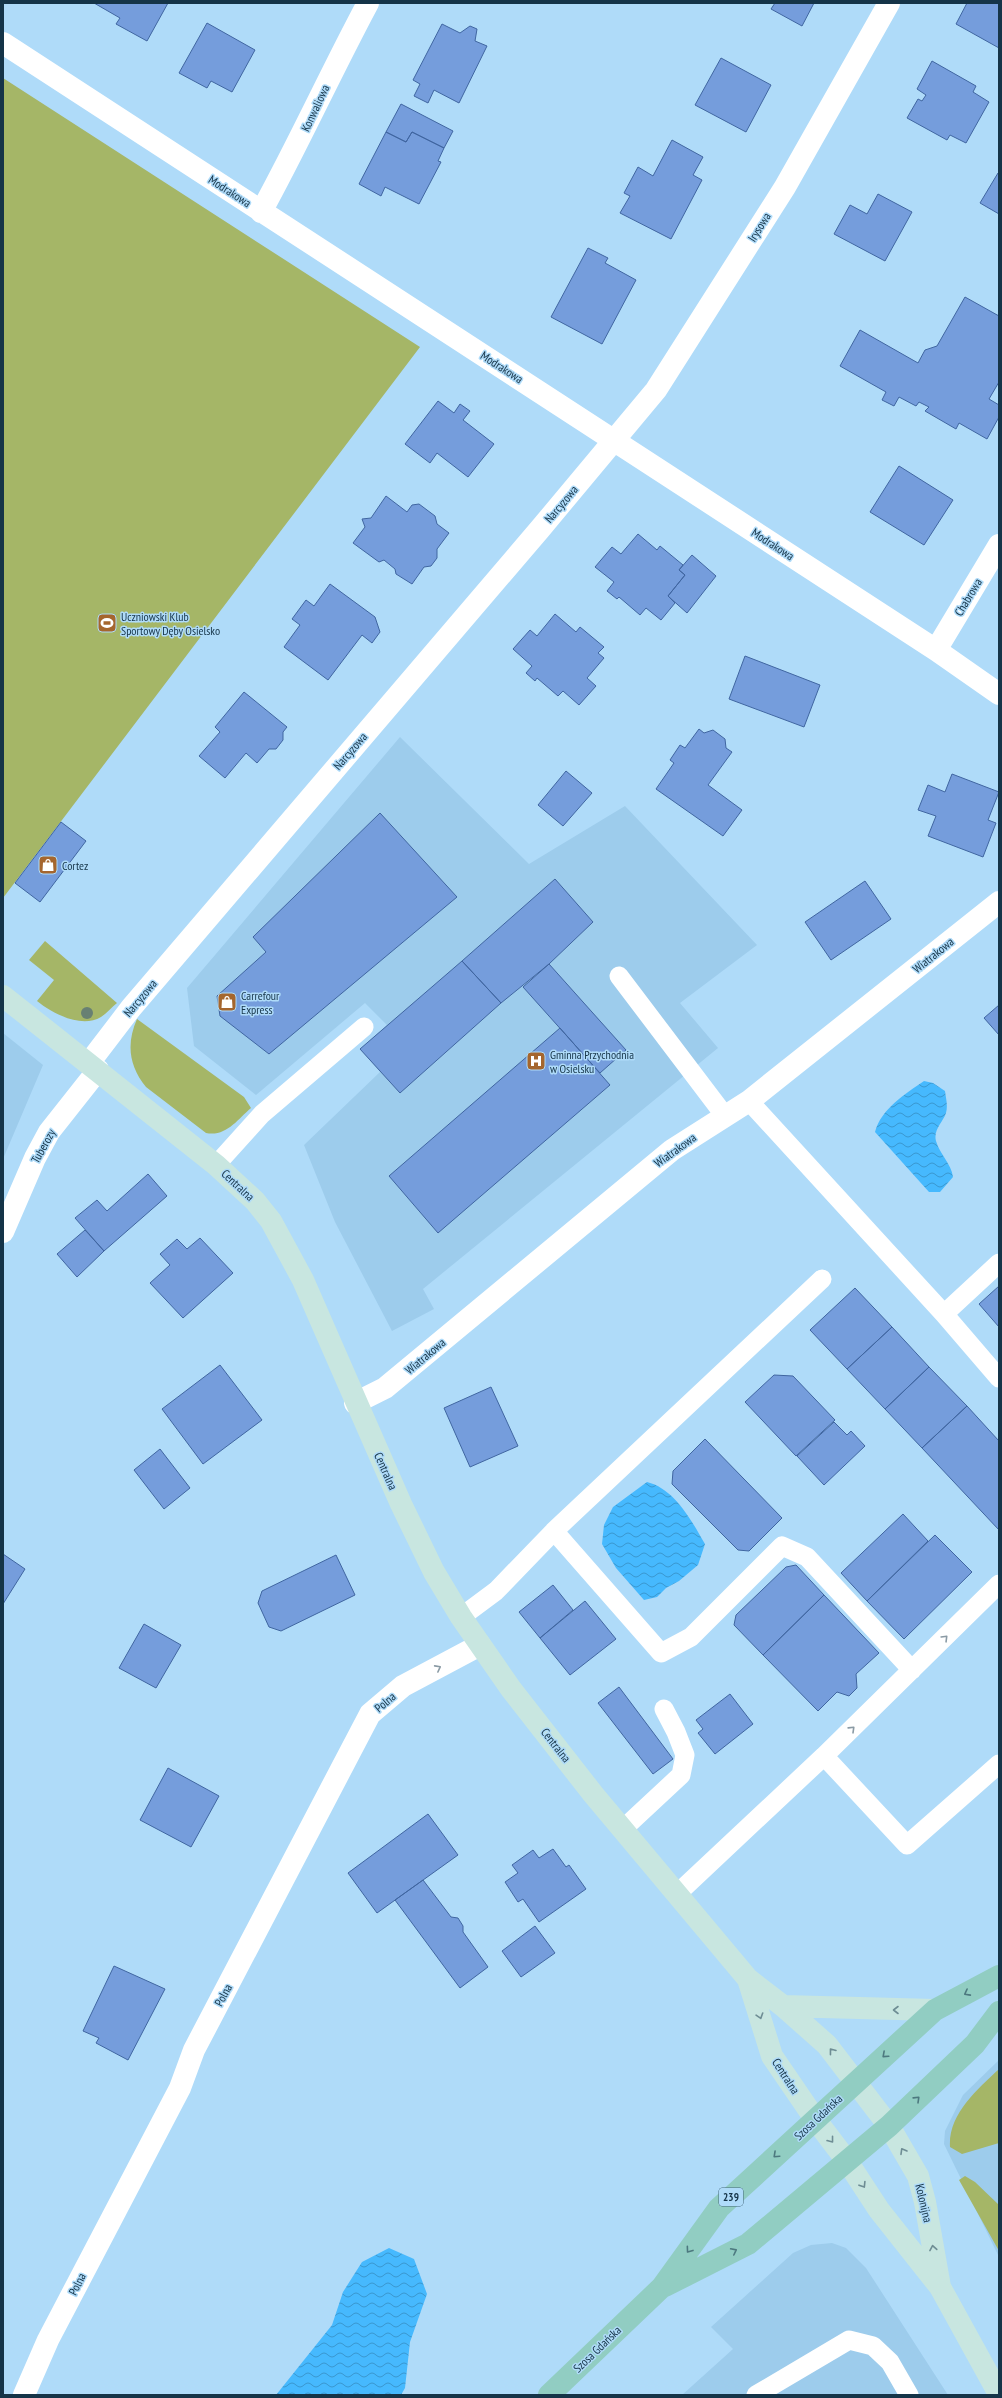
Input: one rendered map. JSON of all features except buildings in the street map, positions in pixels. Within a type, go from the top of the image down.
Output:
[{"type":"main road","name":"Szosa Gdańska","points":[[549,2395],[662,2287],[720,2208],[815,2119],[935,2010],[999,1976]]},
{"type":"main road","name":"Szosa Gdańska","points":[[662,2287],[748,2244],[889,2126],[975,2044],[999,2012]]},
{"type":"street","name":"Konwaliowa","points":[[261,212],[295,151],[335,64],[368,3]]},
{"type":"street","name":"Irysowa","points":[[614,441],[656,390],[772,206],[889,3]]},
{"type":"street","name":"Modrakowa","points":[[3,43],[936,650],[999,694]]},
{"type":"street","name":"Narcyzowa","points":[[94,1067],[131,1008],[614,441]]},
{"type":"street","name":"Chabrowa","points":[[936,650],[999,545]]},
{"type":"street","name":"Wiatrakowa","points":[[355,1403],[386,1388],[672,1150],[749,1101],[999,902]]},
{"type":"street","name":"Centralna","points":[[3,996],[216,1165],[255,1201],[283,1240],[324,1326],[355,1403],[434,1572],[480,1645],[526,1707],[623,1829],[748,1979],[784,2006],[827,2045],[889,2126]]},
{"type":"street","name":"Tuberozy","points":[[3,1232],[35,1158],[49,1132],[94,1067]]},
{"type":"street","name":"Polna","points":[[24,2395],[52,2333],[180,2088],[194,2050],[370,1714],[403,1686],[480,1645]]},
{"type":"street","name":"Centralna","points":[[748,1979],[772,2056],[815,2119],[848,2160]]},
{"type":"street","points":[[784,2006],[935,2010]]},
{"type":"street","name":"Kolonijna","points":[[889,2126],[918,2176],[925,2202],[940,2287]]},
{"type":"street","name":"Kolonijna","points":[[848,2160],[879,2210],[940,2287],[999,2394]]},
{"type":"lane","points":[[619,976],[725,1116]]},
{"type":"lane","points":[[216,1165],[262,1114],[364,1028]]},
{"type":"lane","points":[[749,1101],[944,1314],[999,1378]]},
{"type":"lane","points":[[944,1314],[999,1263]]},
{"type":"lane","points":[[461,1617],[496,1591],[554,1531],[822,1279]]},
{"type":"lane","points":[[554,1531],[661,1653],[691,1637],[782,1546],[807,1557],[912,1670]]},
{"type":"lane","points":[[677,1894],[824,1756],[999,1584]]},
{"type":"lane","points":[[623,1829],[681,1774],[685,1755],[676,1732],[664,1710]]},
{"type":"lane","points":[[824,1756],[907,1845],[999,1764]]},
{"type":"lane","points":[[756,2395],[848,2340],[873,2346],[890,2362],[909,2395]]},
{"type":"shaded area","name":"Gminna Przychodnia w Osielsku","points":[[400,737],[529,864],[625,806],[757,945],[680,1003],[718,1048],[423,1289],[434,1309],[392,1331],[335,1222],[304,1145],[380,1072],[360,1049],[387,1025],[365,1003],[256,1095],[194,1046],[187,988]]},
{"type":"shaded area","points":[[3,1033],[43,1065],[3,1159]]},
{"type":"shaded area","points":[[999,2060],[999,2257],[944,2144],[945,2131],[963,2095]]},
{"type":"shaded area","points":[[832,2243],[846,2248],[866,2268],[948,2395],[682,2395],[733,2349],[711,2327],[793,2253],[811,2245]]},
{"type":"green space","name":"Uczniowski Klub Sportowy Dęby Osielsko","points":[[3,78],[420,347],[3,898]]},
{"type":"green space","points":[[45,941],[117,1003],[101,1017],[85,1021],[67,1018],[37,1001],[54,980],[29,960]]},
{"type":"green space","points":[[137,1019],[244,1097],[251,1108],[225,1130],[213,1134],[206,1133],[146,1087],[136,1071],[131,1054],[131,1037]]},
{"type":"green space","points":[[999,2069],[999,2143],[962,2154],[950,2147],[954,2124],[959,2113],[973,2094]]},
{"type":"green space","points":[[965,2176],[975,2182],[999,2205],[999,2251],[959,2180]]},
{"type":"water","points":[[924,1081],[933,1083],[945,1091],[947,1107],[946,1113],[935,1137],[940,1151],[950,1167],[953,1177],[940,1192],[929,1192],[875,1132],[878,1124],[888,1109]]},
{"type":"water","points":[[647,1482],[666,1491],[674,1498],[688,1516],[705,1544],[698,1565],[679,1581],[666,1588],[657,1597],[644,1600],[616,1568],[602,1544],[604,1525],[613,1507]]},
{"type":"water","points":[[389,2248],[414,2259],[427,2294],[410,2342],[405,2388],[401,2395],[276,2395],[332,2325],[343,2292],[362,2262]]},
{"type":"place","name":"Uczniowski Klub Sportowy Dęby Osielsko","points":[[107,623]]},
{"type":"place","name":"Cortez","points":[[48,865]]},
{"type":"place","name":"Carrefour Express","points":[[227,1002]]},
{"type":"place","name":"Gminna Przychodnia w Osielsku","points":[[536,1061]]}]
